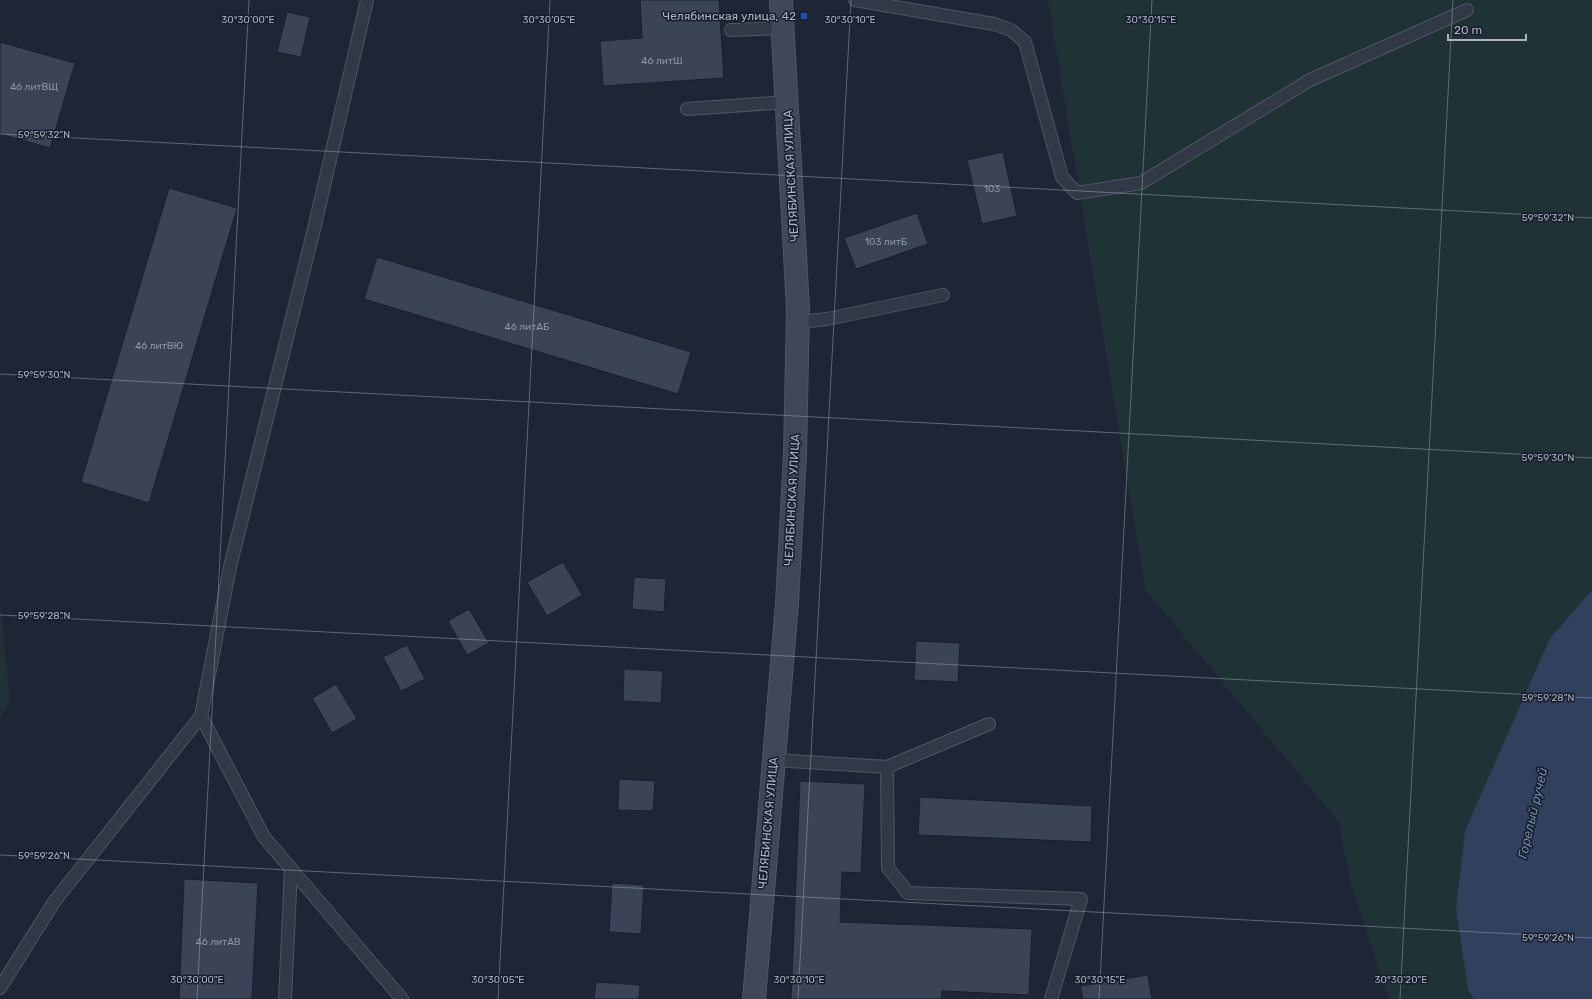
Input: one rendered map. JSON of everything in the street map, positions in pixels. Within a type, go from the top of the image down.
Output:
[{"type":"street","name":"ЧЕЛЯБИНСКАЯ УЛИЦА","points":[[754,999],[787,603],[795,462],[798,322],[781,0]]},
{"type":"lane","points":[[0,988],[54,902],[201,716],[230,567],[314,228],[367,0]]},
{"type":"lane","points":[[855,0],[994,24],[1011,30],[1025,42],[1062,177],[1077,193],[1140,183],[1310,80],[1467,10]]},
{"type":"lane","points":[[731,30],[783,28]]},
{"type":"lane","points":[[687,109],[787,102]]},
{"type":"lane","points":[[798,322],[827,319],[943,295]]},
{"type":"lane","points":[[201,716],[264,836],[402,999]]},
{"type":"lane","points":[[774,760],[886,767],[989,724]]},
{"type":"lane","points":[[886,767],[888,868],[908,893],[1081,899],[1051,999]]},
{"type":"lane","points":[[285,999],[291,869]]},
{"type":"shaded area","points":[[1048,0],[1592,0],[1592,590],[1550,638],[1456,909],[1468,990],[1474,999],[1389,999],[1349,878],[1339,822],[1145,589]]},
{"type":"shaded area","points":[[0,602],[10,701],[0,719]]},
{"type":"water","name":"Горелый ручей","points":[[1592,590],[1592,999],[1474,999],[1468,990],[1456,909],[1465,831],[1550,638]]},
{"type":"building","points":[[640,0],[719,0],[724,78],[603,86],[600,41],[642,38]]},
{"type":"building","points":[[287,12],[310,17],[301,57],[277,52]]},
{"type":"building","points":[[0,42],[75,63],[50,148],[0,134]]},
{"type":"building","points":[[1003,152],[1017,216],[982,224],[967,160]]},
{"type":"building","points":[[169,188],[237,208],[149,503],[81,482]]},
{"type":"building","points":[[917,213],[928,244],[856,269],[844,238]]},
{"type":"building","points":[[377,257],[691,352],[678,394],[364,299]]},
{"type":"building","points":[[563,562],[582,595],[547,616],[527,582]]},
{"type":"building","points":[[634,577],[666,579],[664,612],[632,609]]},
{"type":"building","points":[[469,609],[489,643],[467,655],[448,621]]},
{"type":"building","points":[[916,641],[960,643],[958,682],[914,680]]},
{"type":"building","points":[[407,645],[425,679],[401,691],[383,657]]},
{"type":"building","points":[[624,669],[663,671],[661,703],[623,701]]},
{"type":"building","points":[[336,684],[357,719],[332,733],[312,698]]},
{"type":"building","points":[[619,779],[655,781],[653,811],[618,810]]},
{"type":"building","points":[[800,781],[865,784],[861,873],[842,872],[840,922],[1032,929],[1029,995],[942,991],[941,999],[791,999]]},
{"type":"building","points":[[920,797],[1092,806],[1091,842],[918,835]]},
{"type":"building","points":[[184,879],[258,883],[252,999],[179,999]]},
{"type":"building","points":[[612,883],[644,885],[641,934],[609,932]]},
{"type":"building","points":[[1148,975],[1152,999],[1083,999],[1080,986]]},
{"type":"building","points":[[596,982],[640,985],[639,999],[594,999]]},
{"type":"place","name":"Челябинская улица, 42","points":[[804,16]]}]
